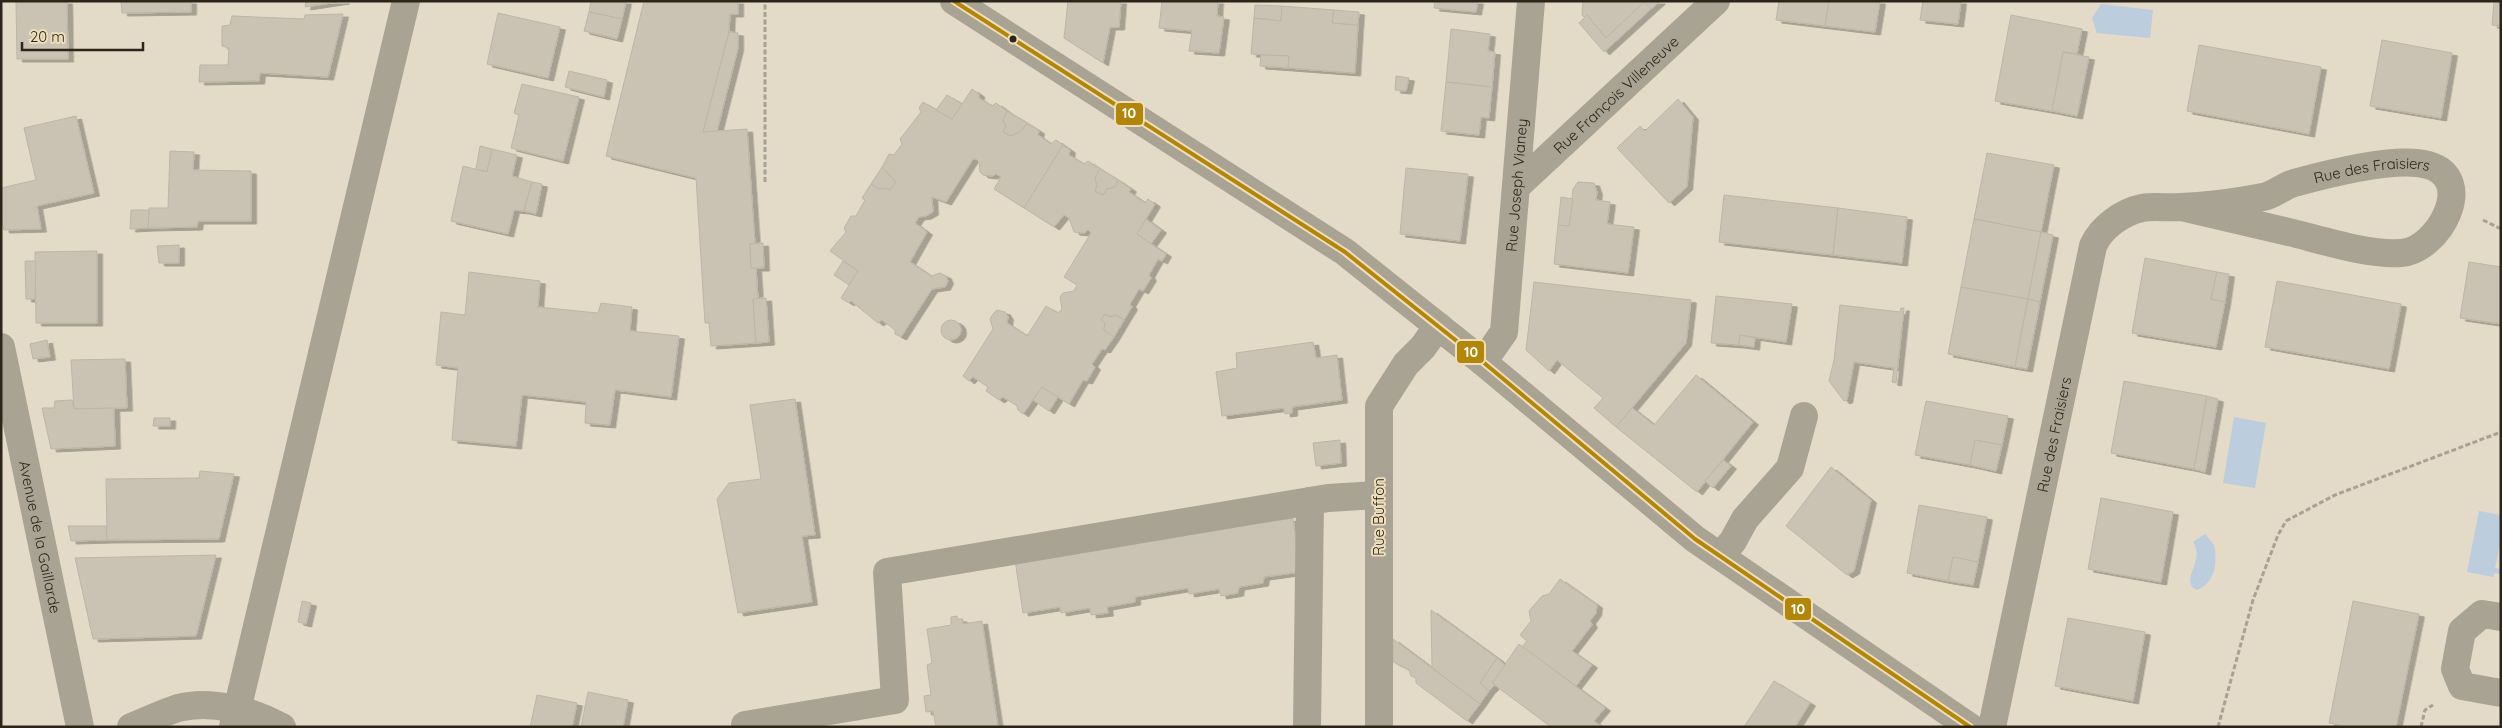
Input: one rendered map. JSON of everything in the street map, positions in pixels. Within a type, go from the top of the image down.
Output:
[{"type":"street","points":[[235,718],[406,1]]},
{"type":"street","points":[[954,1],[1345,252],[1483,362],[1688,533],[1970,727]]},
{"type":"street","name":"Rue Joseph Vianey","points":[[1483,362],[1504,332],[1531,1]]},
{"type":"street","name":"Rue François Villeneuve","points":[[1516,187],[1716,1]]},
{"type":"street","name":"Rue des Fraisiers","points":[[1992,727],[2093,246],[2097,236],[2107,226],[2127,214],[2142,208],[2182,207],[2265,196],[2292,184],[2366,167],[2408,162],[2429,165],[2442,172],[2449,181],[2452,192],[2451,203],[2434,235],[2413,252],[2399,253],[2337,244],[2182,207]]},
{"type":"street","name":"Rue Buffon","points":[[1379,727],[1379,406],[1406,364],[1423,347],[1438,326]]},
{"type":"street","name":"Avenue de la Gaillarde","points":[[1,347],[80,727]]},
{"type":"street","points":[[1720,556],[1733,541],[1745,519],[1790,468],[1804,416]]},
{"type":"street","points":[[746,727],[745,725],[895,700],[887,572],[1310,501],[1378,495]]},
{"type":"street","points":[[1307,727],[1310,501]]},
{"type":"street","points":[[2501,617],[2482,614],[2462,631],[2455,669],[2462,686],[2501,693]]},
{"type":"street","points":[[131,727],[180,708],[212,706],[235,718],[266,718],[282,727]]},
{"type":"path","points":[[765,1],[765,182]]},
{"type":"path","points":[[2218,727],[2254,600],[2278,535],[2286,521],[2335,495],[2501,432]]},
{"type":"water","points":[[2101,4],[2153,10],[2150,38],[2097,33],[2092,18]]},
{"type":"water","points":[[2234,417],[2266,423],[2255,488],[2223,483]]},
{"type":"water","points":[[2479,511],[2501,515],[2501,539],[2495,568],[2501,569],[2501,574],[2495,573],[2493,577],[2467,572]]},
{"type":"water","points":[[2205,534],[2214,545],[2215,565],[2208,582],[2197,590],[2190,581],[2196,556],[2193,542]]},
{"type":"building","points":[[16,1],[67,1],[68,59],[17,59]]},
{"type":"building","points":[[121,1],[191,1],[191,12],[122,13]]},
{"type":"building","points":[[306,1],[344,1],[305,7]]},
{"type":"building","points":[[591,1],[626,1],[622,19],[589,12]]},
{"type":"building","points":[[644,1],[738,1],[738,14],[730,14],[729,32],[703,132],[747,129],[755,244],[750,244],[751,268],[756,268],[758,299],[753,299],[756,343],[711,346],[709,323],[705,323],[696,178],[606,156]]},
{"type":"building","points":[[1068,1],[1121,1],[1119,27],[1110,27],[1103,63],[1064,38]]},
{"type":"building","points":[[1162,1],[1218,1],[1217,16],[1224,17],[1219,53],[1189,51],[1192,31],[1159,28]]},
{"type":"building","points":[[1435,1],[1478,1],[1476,12],[1434,8]]},
{"type":"building","points":[[1583,1],[1660,1],[1651,9],[1644,2],[1606,38],[1587,15],[1585,18],[1582,15]]},
{"type":"building","points":[[1779,1],[1829,1],[1825,26],[1776,20]]},
{"type":"building","points":[[1829,1],[1880,1],[1875,32],[1825,26]]},
{"type":"building","points":[[1923,1],[1961,1],[1958,24],[1920,20]]},
{"type":"building","points":[[2494,1],[2501,1],[2501,26],[2492,25]]},
{"type":"building","points":[[1644,2],[1651,9],[1604,52],[1579,23],[1587,15],[1606,38]]},
{"type":"building","points":[[1255,5],[1282,6],[1281,21],[1254,18]]},
{"type":"building","points":[[1282,6],[1334,10],[1332,23],[1358,25],[1355,73],[1288,68],[1289,56],[1251,54],[1254,18],[1281,21]]},
{"type":"building","points":[[1334,10],[1359,12],[1358,25],[1332,23]]},
{"type":"building","points":[[589,12],[622,19],[617,39],[584,31]]},
{"type":"building","points":[[498,13],[560,27],[548,78],[487,64]]},
{"type":"building","points":[[343,14],[328,77],[260,73],[259,81],[199,82],[200,65],[228,65],[229,48],[222,46],[222,26],[230,25],[232,16],[304,19],[305,15]]},
{"type":"building","points":[[2011,15],[2082,29],[2077,54],[2063,52],[2052,111],[1995,101]]},
{"type":"building","points":[[1451,29],[1490,34],[1488,51],[1495,52],[1492,87],[1446,82]]},
{"type":"building","points":[[729,32],[738,33],[738,48],[717,131],[703,132]]},
{"type":"building","points":[[2382,40],[2452,53],[2441,118],[2370,106]]},
{"type":"building","points":[[2199,45],[2321,67],[2309,134],[2187,111]]},
{"type":"building","points":[[2063,52],[2089,57],[2077,116],[2052,111]]},
{"type":"building","points":[[1261,55],[1289,56],[1288,68],[1260,66]]},
{"type":"building","points":[[569,71],[607,80],[604,97],[565,87]]},
{"type":"building","points":[[1396,76],[1409,78],[1406,91],[1395,90]]},
{"type":"building","points":[[1446,82],[1492,87],[1489,118],[1481,117],[1479,135],[1441,131]]},
{"type":"building","points":[[522,84],[579,97],[563,161],[511,148],[519,115],[514,113]]},
{"type":"building","points":[[972,89],[979,94],[979,98],[992,106],[996,103],[1007,111],[1003,120],[1006,127],[1003,132],[1011,136],[1021,131],[1027,123],[1039,131],[1038,135],[1051,144],[1056,140],[1063,145],[1024,208],[994,189],[1001,177],[996,174],[992,176],[983,175],[980,172],[979,162],[976,159],[973,159],[946,202],[932,197],[933,212],[919,217],[915,223],[927,232],[910,262],[931,276],[940,273],[946,276],[948,281],[945,287],[932,289],[901,337],[895,334],[895,330],[882,320],[878,323],[851,301],[849,303],[841,298],[858,271],[830,251],[846,232],[844,228],[851,216],[856,216],[865,200],[862,198],[871,184],[879,189],[886,188],[890,190],[896,182],[882,167],[889,154],[894,155],[902,144],[900,139],[921,112],[919,108],[923,102],[952,119]]},
{"type":"building","points":[[947,95],[962,104],[952,119],[936,110]]},
{"type":"building","points":[[1678,99],[1693,117],[1687,187],[1669,203],[1617,148],[1640,126],[1645,131]]},
{"type":"building","points":[[1007,111],[1027,123],[1021,131],[1011,136],[1003,132],[1006,127],[1003,120]]},
{"type":"building","points":[[76,116],[94,193],[37,206],[41,229],[4,230],[1,219],[1,188],[36,180],[24,128]]},
{"type":"building","points":[[1063,145],[1070,150],[1069,155],[1084,164],[1088,161],[1100,169],[1095,178],[1097,186],[1095,191],[1103,195],[1107,189],[1115,187],[1118,180],[1131,189],[1129,192],[1145,203],[1148,199],[1155,204],[1137,234],[1166,254],[1162,261],[1158,259],[1149,275],[1151,278],[1143,291],[1139,289],[1130,304],[1132,307],[1124,320],[1116,315],[1110,317],[1105,314],[1101,320],[1105,323],[1104,330],[1114,337],[1105,350],[1102,349],[1092,364],[1095,367],[1087,381],[1083,380],[1069,404],[1042,387],[1023,414],[1018,410],[1017,406],[1003,397],[999,400],[986,391],[988,387],[973,377],[969,381],[963,376],[993,329],[990,319],[997,310],[1005,312],[1008,317],[1007,323],[1027,336],[1046,306],[1058,313],[1062,309],[1060,297],[1063,293],[1074,291],[1077,285],[1064,277],[1091,233],[1088,230],[1084,233],[1074,232],[1069,218],[1064,215],[1054,227],[1024,208]]},
{"type":"building","points":[[480,146],[492,149],[487,172],[476,169]]},
{"type":"building","points":[[492,149],[517,155],[512,176],[532,182],[524,211],[514,210],[508,234],[451,221],[463,166],[487,172]]},
{"type":"building","points":[[170,151],[194,152],[193,170],[251,171],[251,221],[198,221],[197,227],[148,228],[149,208],[168,208]]},
{"type":"building","points":[[1987,153],[2054,165],[2041,232],[1974,219]]},
{"type":"building","points":[[882,167],[896,182],[890,190],[886,188],[879,189],[871,184]]},
{"type":"building","points":[[1406,168],[1468,174],[1460,241],[1400,234]]},
{"type":"building","points":[[1100,169],[1118,180],[1115,187],[1107,189],[1103,195],[1095,191],[1097,186],[1095,178]]},
{"type":"building","points":[[532,182],[542,184],[536,214],[524,211]]},
{"type":"building","points":[[1578,182],[1594,183],[1597,192],[1596,200],[1610,202],[1607,224],[1634,227],[1628,273],[1554,264],[1558,225],[1569,226],[1573,189]]},
{"type":"building","points":[[1724,195],[1838,208],[1833,255],[1719,242]]},
{"type":"building","points":[[1561,197],[1573,199],[1569,226],[1558,225]]},
{"type":"building","points":[[1838,208],[1907,217],[1902,263],[1833,255]]},
{"type":"building","points":[[131,210],[149,210],[148,228],[130,229]]},
{"type":"building","points":[[1146,219],[1161,230],[1151,244],[1137,234]]},
{"type":"building","points":[[1974,219],[2041,232],[2028,299],[1961,287]]},
{"type":"building","points":[[2041,232],[2053,235],[2040,302],[2028,299]]},
{"type":"building","points":[[763,243],[764,268],[751,268],[750,244]]},
{"type":"building","points":[[179,245],[179,263],[159,263],[157,246]]},
{"type":"building","points":[[97,251],[97,323],[36,323],[35,252]]},
{"type":"building","points":[[2145,258],[2217,272],[2211,299],[2225,302],[2216,347],[2132,333]]},
{"type":"building","points":[[25,261],[36,261],[35,299],[26,299]]},
{"type":"building","points":[[843,261],[858,271],[849,285],[834,275]]},
{"type":"building","points":[[2469,262],[2501,267],[2501,324],[2460,318]]},
{"type":"building","points":[[469,272],[540,281],[538,307],[598,313],[601,303],[632,307],[630,331],[679,336],[671,397],[615,390],[610,425],[585,423],[586,402],[522,395],[516,446],[452,440],[458,368],[436,365],[441,312],[465,315]]},
{"type":"building","points":[[2217,272],[2229,274],[2225,302],[2211,299]]},
{"type":"building","points":[[2277,281],[2401,304],[2389,369],[2265,347]]},
{"type":"building","points":[[1534,282],[1691,300],[1686,343],[1616,427],[1594,408],[1603,398],[1557,360],[1549,371],[1526,350]]},
{"type":"building","points":[[1961,287],[2028,299],[2015,367],[1948,354]]},
{"type":"building","points":[[1716,296],[1792,304],[1786,342],[1740,335],[1739,345],[1711,343]]},
{"type":"building","points":[[766,298],[769,342],[756,343],[753,299]]},
{"type":"building","points":[[2028,299],[2040,302],[2027,369],[2015,367]]},
{"type":"building","points":[[1840,305],[1900,312],[1901,308],[1904,308],[1896,383],[1892,382],[1894,368],[1854,362],[1847,400],[1844,401],[1829,381],[1834,360]]},
{"type":"building","points":[[1105,314],[1110,317],[1116,315],[1124,320],[1114,337],[1104,330],[1105,323],[1101,320]]},
{"type":"building","points":[[951,320],[958,323],[961,330],[958,337],[951,340],[944,337],[941,330],[944,323]]},
{"type":"building","points":[[1740,335],[1755,338],[1754,347],[1739,345]]},
{"type":"building","points":[[47,340],[50,357],[33,359],[30,344]]},
{"type":"building","points":[[1313,342],[1316,358],[1337,355],[1342,400],[1292,407],[1292,413],[1285,414],[1284,408],[1222,416],[1216,372],[1237,368],[1236,353]]},
{"type":"building","points":[[125,359],[127,408],[74,409],[71,360]]},
{"type":"building","points":[[1696,375],[1753,422],[1697,492],[1616,427],[1632,408],[1654,425]]},
{"type":"building","points":[[2124,381],[2207,396],[2194,469],[2111,453]]},
{"type":"building","points":[[1042,387],[1058,397],[1049,411],[1033,400]]},
{"type":"building","points":[[2207,396],[2218,399],[2205,472],[2194,469]]},
{"type":"building","points":[[795,399],[815,535],[802,536],[812,602],[738,613],[717,499],[729,483],[761,479],[750,405]]},
{"type":"building","points":[[72,400],[74,409],[114,408],[115,446],[51,449],[42,408],[54,408],[55,401]]},
{"type":"building","points":[[1926,401],[2008,416],[2002,445],[1975,440],[1970,465],[1915,455]]},
{"type":"building","points":[[154,418],[170,418],[170,426],[153,426]]},
{"type":"building","points":[[1340,440],[1341,463],[1316,466],[1313,443]]},
{"type":"building","points":[[1975,440],[2002,445],[1996,471],[1970,465]]},
{"type":"building","points":[[1723,460],[1731,466],[1713,488],[1705,481]]},
{"type":"building","points":[[1831,467],[1871,500],[1854,571],[1847,575],[1786,526]]},
{"type":"building","points":[[200,471],[234,474],[219,539],[107,540],[106,479],[199,478]]},
{"type":"building","points":[[2101,498],[2173,512],[2161,582],[2088,569]]},
{"type":"building","points":[[1919,505],[1987,517],[1978,562],[1953,557],[1948,581],[1907,573]]},
{"type":"building","points":[[1293,518],[1300,572],[1264,577],[1263,583],[1239,587],[1238,593],[1221,596],[1219,589],[1189,594],[1188,588],[1135,597],[1135,602],[1107,607],[1108,613],[1091,615],[1090,608],[1061,613],[1060,607],[1023,613],[1015,560]]},
{"type":"building","points":[[68,526],[106,526],[107,540],[71,541]]},
{"type":"building","points":[[216,555],[196,636],[93,639],[75,558]]},
{"type":"building","points":[[1953,557],[1978,562],[1973,585],[1948,581]]},
{"type":"building","points":[[1560,579],[1597,605],[1596,613],[1590,621],[1592,625],[1572,651],[1592,665],[1576,686],[1522,647],[1527,641],[1520,635],[1531,621],[1529,611],[1542,596],[1549,594]]},
{"type":"building","points":[[302,601],[311,603],[306,624],[298,622]]},
{"type":"building","points":[[2353,601],[2419,614],[2396,727],[2349,727],[2329,723]]},
{"type":"building","points":[[1431,610],[1497,658],[1480,683],[1489,691],[1480,704],[1432,668]]},
{"type":"building","points":[[957,616],[957,619],[962,619],[963,624],[982,621],[998,727],[936,727],[933,711],[926,712],[924,696],[931,695],[927,665],[932,663],[927,629],[951,625],[951,617]]},
{"type":"building","points":[[2068,618],[2145,632],[2133,701],[2055,686]]},
{"type":"building","points":[[1393,639],[1480,704],[1467,721],[1416,683],[1416,678],[1411,676],[1409,670],[1393,662]]},
{"type":"building","points":[[1519,644],[1605,708],[1594,721],[1602,727],[1551,727],[1492,683]]},
{"type":"building","points":[[1497,658],[1505,665],[1492,683],[1495,685],[1489,691],[1480,683]]},
{"type":"building","points":[[1774,681],[1810,703],[1795,727],[1744,727]]},
{"type":"building","points":[[588,692],[628,700],[623,727],[581,727]]},
{"type":"building","points":[[537,695],[577,703],[572,727],[530,727]]},
{"type":"transit line","name":"10","points":[[954,1],[1345,252],[1483,362],[1695,539],[1970,727]]}]
